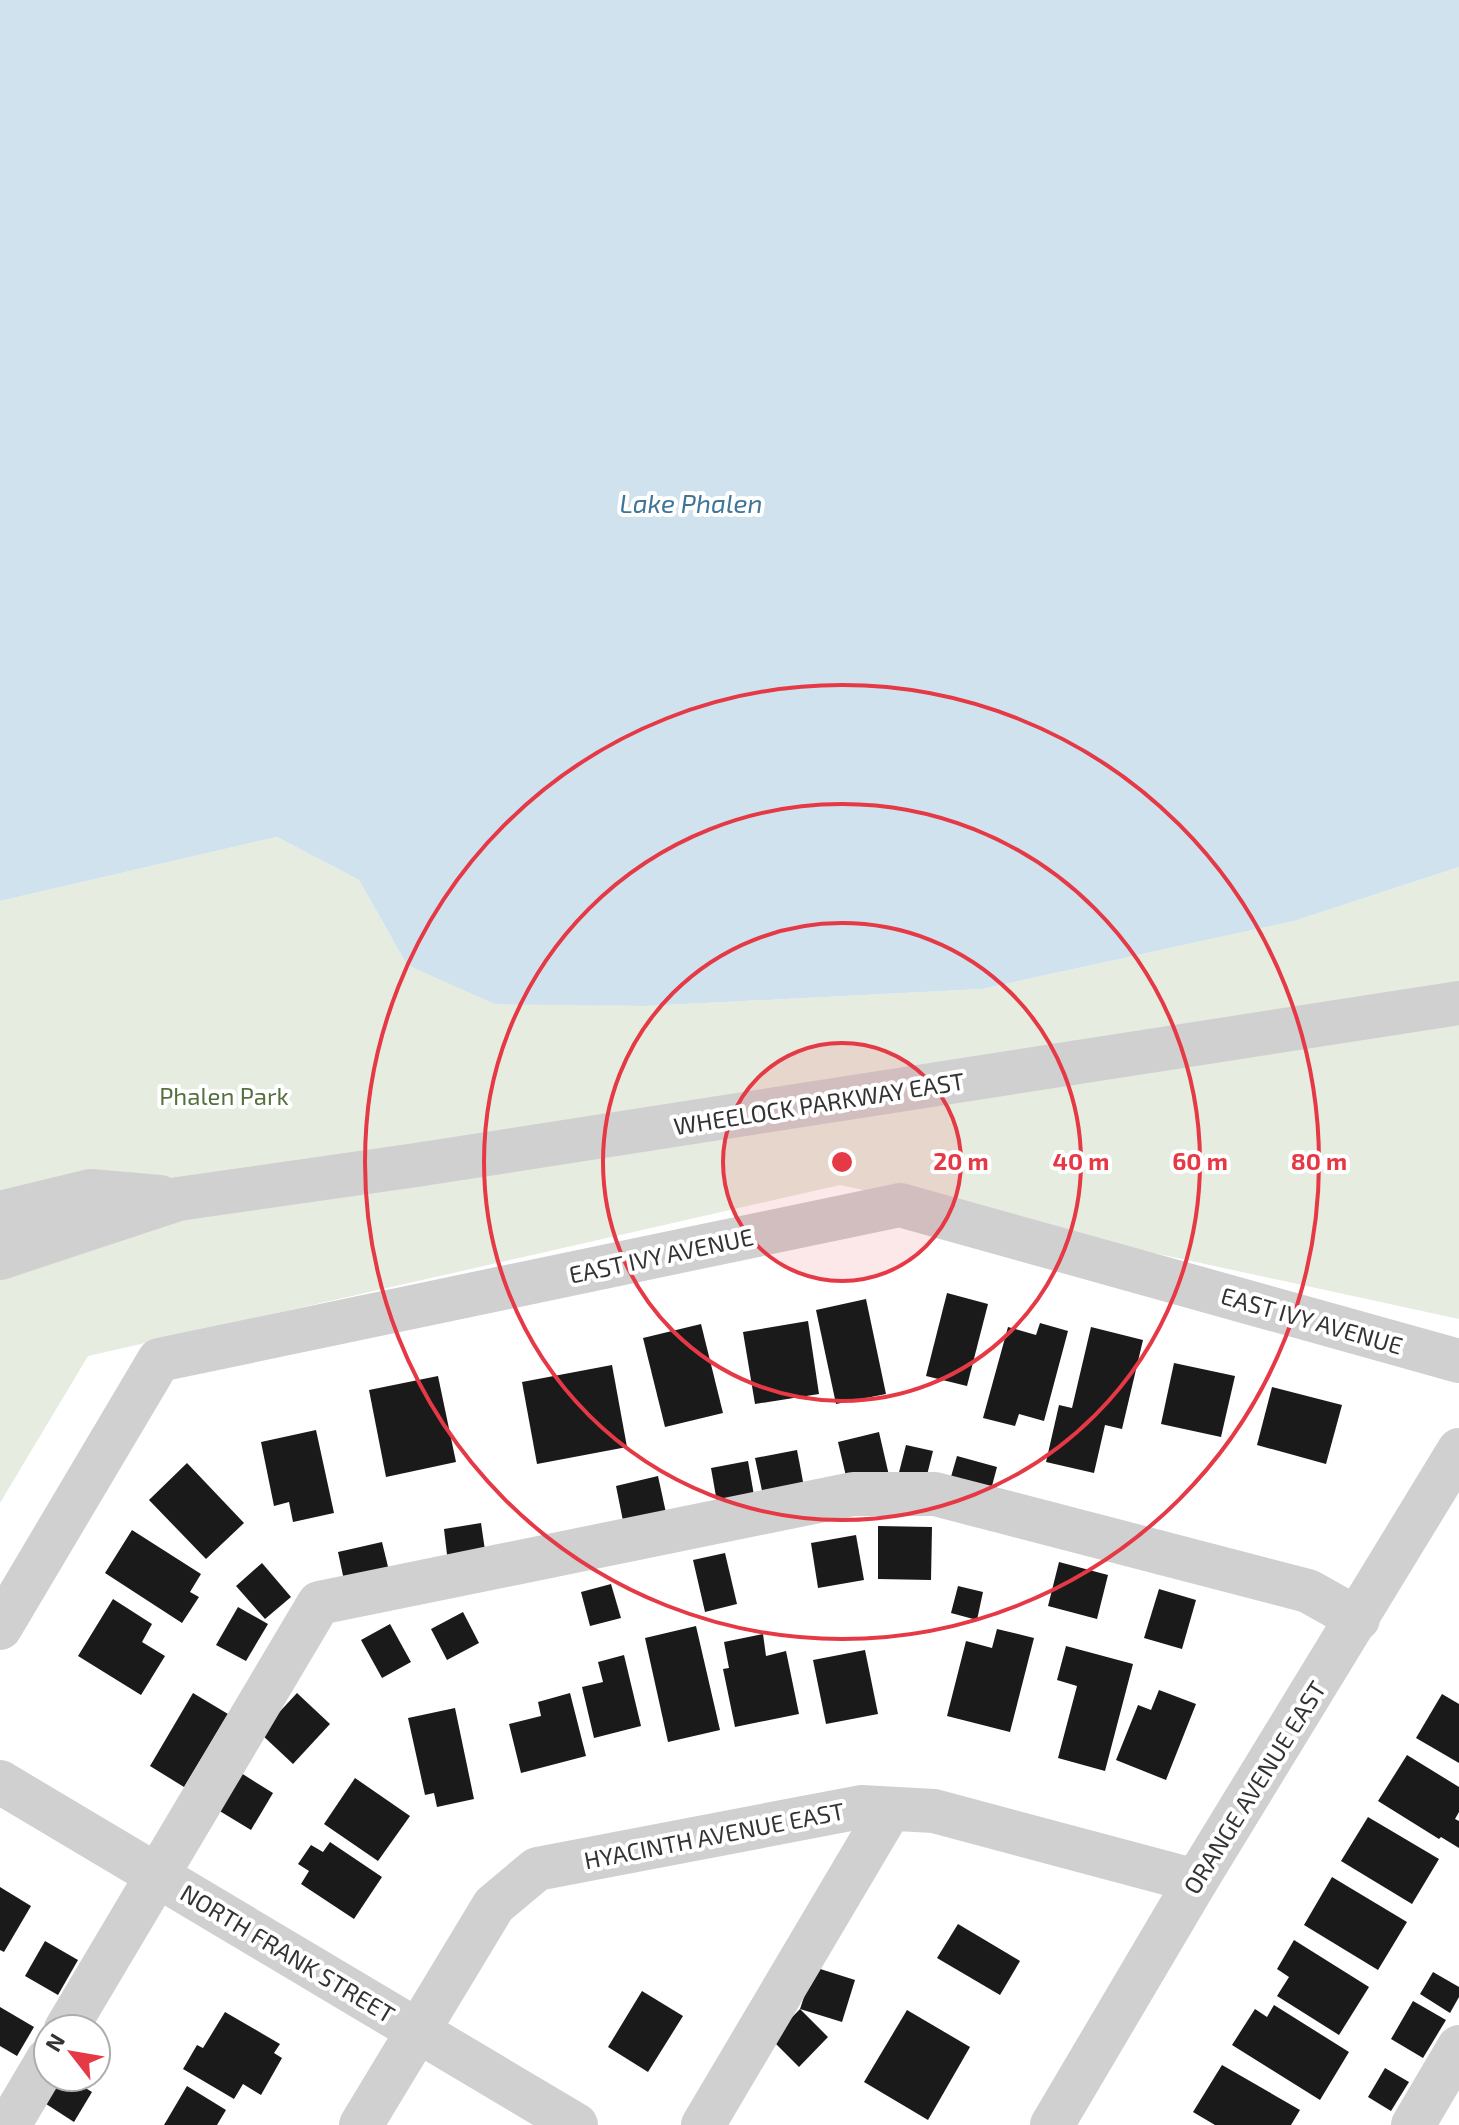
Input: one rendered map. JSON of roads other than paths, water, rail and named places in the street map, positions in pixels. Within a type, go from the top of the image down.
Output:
[{"type":"street","name":"WHEELOCK PARKWAY EAST","points":[[0,1258],[178,1199],[1459,1003]]},
{"type":"street","name":"WHEELOCK PARKWAY EAST","points":[[0,1213],[90,1191],[178,1199]]},
{"type":"street","name":"EAST IVY AVENUE","points":[[0,1628],[159,1360],[900,1205],[1459,1361]]},
{"type":"street","name":"ORANGE AVENUE EAST","points":[[1052,2125],[1196,1881],[1459,1450]]},
{"type":"street","points":[[75,2013],[319,1603],[853,1494],[935,1494],[1308,1591],[1358,1619]]},
{"type":"street","name":"NORTH FRANK STREET","points":[[0,1782],[576,2125]]},
{"type":"street","name":"HYACINTH AVENUE EAST","points":[[361,2125],[494,1905],[537,1869],[861,1807],[934,1811],[1196,1881]]},
{"type":"street","points":[[703,2125],[890,1809]]},
{"type":"street","points":[[1413,2125],[1459,2047]]},
{"type":"street","points":[[9,2125],[32,2086]]},
{"type":"water","name":"Lake Phalen","points":[[0,0],[1459,0],[1459,867],[1294,921],[982,989],[646,1006],[495,1004],[407,965],[359,880],[277,837],[0,901]]},
{"type":"park label","name":"Phalen Park","points":[[224,1095]]}]
